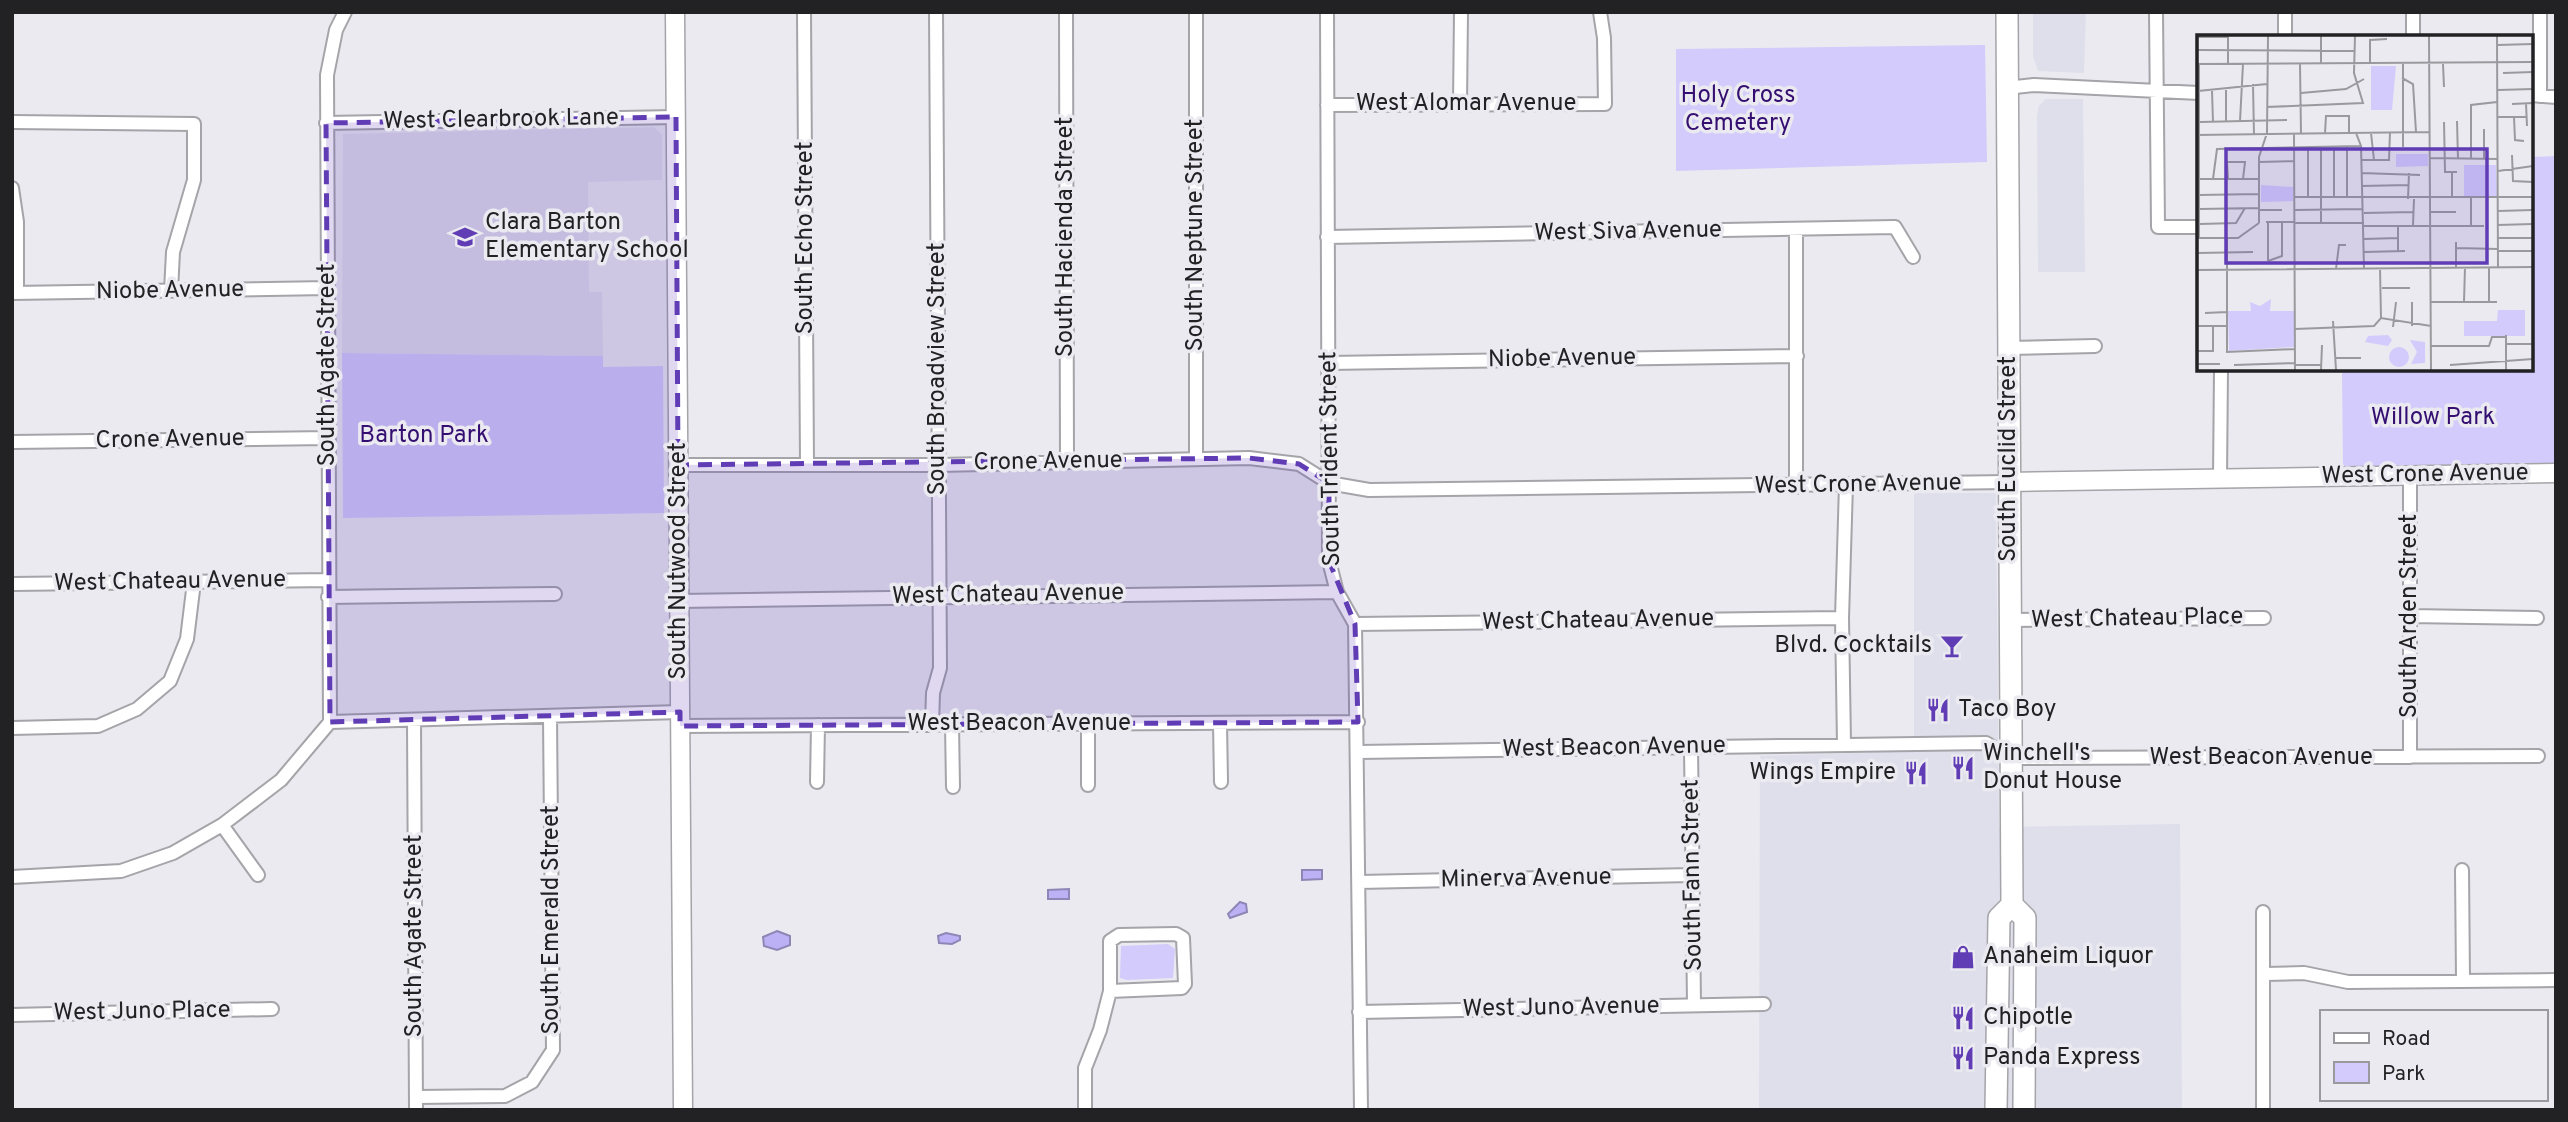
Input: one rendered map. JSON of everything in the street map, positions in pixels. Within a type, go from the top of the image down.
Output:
[{"type":"main road","name":"South Euclid Street","points":[[2007,12],[2012,905],[2025,918],[2024,1110]]},
{"type":"main road","name":"South Euclid Street","points":[[1996,1110],[1999,918],[2012,905]]},
{"type":"street","name":"South Agate Street","points":[[330,722],[327,75],[336,30],[345,12]]},
{"type":"street","name":"South Nutwood Street","points":[[675,12],[682,1110]]},
{"type":"street","name":"South Echo Street","points":[[804,12],[807,464]]},
{"type":"street","name":"South Broadview Street","points":[[932,725],[933,693],[940,668],[936,12]]},
{"type":"street","name":"South Hacienda Street","points":[[1066,12],[1067,462]]},
{"type":"street","name":"South Neptune Street","points":[[1196,12],[1196,458]]},
{"type":"street","name":"South Trident Street","points":[[1326,12],[1329,561],[1337,592],[1355,624],[1361,1110]]},
{"type":"street","points":[[1460,104],[1461,12]]},
{"type":"street","name":"West Alomar Avenue","points":[[1327,105],[1605,103],[1604,38],[1600,12]]},
{"type":"street","points":[[2156,12],[2158,227],[2197,228]]},
{"type":"street","points":[[2285,12],[2285,35]]},
{"type":"street","points":[[2413,12],[2413,35]]},
{"type":"street","points":[[2540,12],[2536,96],[2556,97]]},
{"type":"street","points":[[2007,88],[2034,85],[2197,93]]},
{"type":"street","name":"West Clearbrook Lane","points":[[326,124],[676,117]]},
{"type":"street","points":[[12,122],[194,124],[194,180],[173,252],[171,291]]},
{"type":"street","points":[[12,188],[17,222],[15,293]]},
{"type":"street","name":"West Siva Avenue","points":[[1327,237],[1895,227],[1913,257]]},
{"type":"street","points":[[1796,230],[1796,487]]},
{"type":"street","name":"Niobe Avenue","points":[[15,293],[328,288]]},
{"type":"street","points":[[2008,348],[2095,346]]},
{"type":"street","name":"Niobe Avenue","points":[[1328,363],[1797,356]]},
{"type":"street","points":[[2220,478],[2221,371]]},
{"type":"street","name":"Crone Avenue","points":[[12,442],[328,438]]},
{"type":"street","name":"Crone Avenue","points":[[678,465],[939,465],[1249,458],[1299,464],[1329,483]]},
{"type":"street","name":"West Crone Avenue","points":[[1329,483],[1369,490],[1440,491],[2556,473]]},
{"type":"street","name":"South Arden Street","points":[[2410,475],[2410,757]]},
{"type":"street","points":[[1844,744],[1842,618],[1846,485]]},
{"type":"street","name":"West Chateau Avenue","points":[[12,584],[328,580]]},
{"type":"street","points":[[12,728],[99,726],[137,709],[170,681],[187,639],[194,582]]},
{"type":"street","name":"West Chateau Avenue","points":[[679,601],[1337,592]]},
{"type":"street","points":[[328,597],[555,594]]},
{"type":"street","points":[[2410,616],[2538,618]]},
{"type":"street","name":"West Chateau Avenue","points":[[1355,624],[1842,618]]},
{"type":"street","name":"West Chateau Place","points":[[2010,620],[2264,618]]},
{"type":"street","name":"West Beacon Avenue","points":[[330,722],[550,716],[818,725],[1358,722]]},
{"type":"street","name":"South Emerald Street","points":[[416,1104],[505,1096],[532,1082],[553,1050],[550,716]]},
{"type":"street","name":"South Agate Street","points":[[414,719],[416,1104]]},
{"type":"street","points":[[12,877],[121,871],[173,853],[222,825],[281,780],[330,722]]},
{"type":"street","points":[[1088,723],[1088,785]]},
{"type":"street","points":[[1220,723],[1221,782]]},
{"type":"street","points":[[952,724],[953,786]]},
{"type":"street","points":[[817,782],[818,725]]},
{"type":"street","name":"West Beacon Avenue","points":[[1358,752],[1986,743],[2011,758],[2538,757]]},
{"type":"street","name":"South Fann Street","points":[[1691,746],[1694,1005]]},
{"type":"street","points":[[222,825],[258,875]]},
{"type":"street","points":[[2462,870],[2463,980]]},
{"type":"street","name":"Minerva Avenue","points":[[1359,882],[1692,875]]},
{"type":"street","points":[[2263,912],[2263,1110]]},
{"type":"street","points":[[1085,1110],[1085,1068],[1100,1030],[1110,990],[1111,939],[1119,935],[1176,934],[1183,938],[1185,984],[1182,988],[1110,990]]},
{"type":"street","points":[[2265,974],[2304,973],[2348,982],[2556,980]]},
{"type":"street","name":"West Juno Avenue","points":[[1359,1012],[1764,1003]]},
{"type":"street","name":"West Juno Place","points":[[12,1015],[272,1009]]},
{"type":"highlighted area","points":[[676,117],[678,465],[1249,458],[1299,464],[1329,483],[1329,561],[1355,624],[1358,722],[680,726],[680,712],[330,722],[326,123]]},
{"type":"shaded area","points":[[2033,12],[2086,12],[2084,73],[2038,71],[2033,56]]},
{"type":"shaded area","points":[[2046,99],[2083,99],[2085,272],[2038,272],[2037,116],[2039,106]]},
{"type":"shaded area","name":"Clara Barton Elementary School","points":[[654,127],[662,135],[662,180],[588,182],[589,292],[602,292],[603,356],[342,353],[343,134]]},
{"type":"shaded area","points":[[1914,493],[1996,493],[1999,827],[2180,824],[2182,1110],[1759,1110],[1760,756],[1914,751]]},
{"type":"shaded area","points":[[1302,870],[1322,870],[1322,879],[1302,880]]},
{"type":"shaded area","points":[[1069,889],[1069,899],[1048,899],[1048,890]]},
{"type":"shaded area","points":[[1240,902],[1246,904],[1247,912],[1230,918],[1228,914]]},
{"type":"shaded area","points":[[777,931],[790,936],[790,945],[777,950],[764,946],[763,937]]},
{"type":"shaded area","points":[[946,933],[960,936],[960,940],[952,944],[939,943],[938,936]]},
{"type":"green space","name":"Holy Cross Cemetery","points":[[1985,45],[1987,162],[1676,171],[1676,49]]},
{"type":"green space","name":"Willow Park","points":[[2556,156],[2556,465],[2343,468],[2342,371],[2533,371],[2533,157]]},
{"type":"green space","name":"Barton Park","points":[[342,353],[603,356],[603,367],[663,366],[664,513],[343,518]]},
{"type":"green space","points":[[1168,944],[1175,949],[1173,978],[1120,978],[1121,946]]},
{"type":"place","name":"Clara Barton Elementary School","points":[[465,237]]},
{"type":"place","name":"Blvd. Cocktails","points":[[1952,646]]},
{"type":"place","name":"Taco Boy","points":[[1938,710]]},
{"type":"place","name":"Winchell's Donut House","points":[[1963,768]]},
{"type":"place","name":"Wings Empire","points":[[1916,773]]},
{"type":"place","name":"Anaheim Liquor","points":[[1963,957]]},
{"type":"place","name":"Chipotle","points":[[1963,1018]]},
{"type":"place","name":"Panda Express","points":[[1963,1058]]}]
